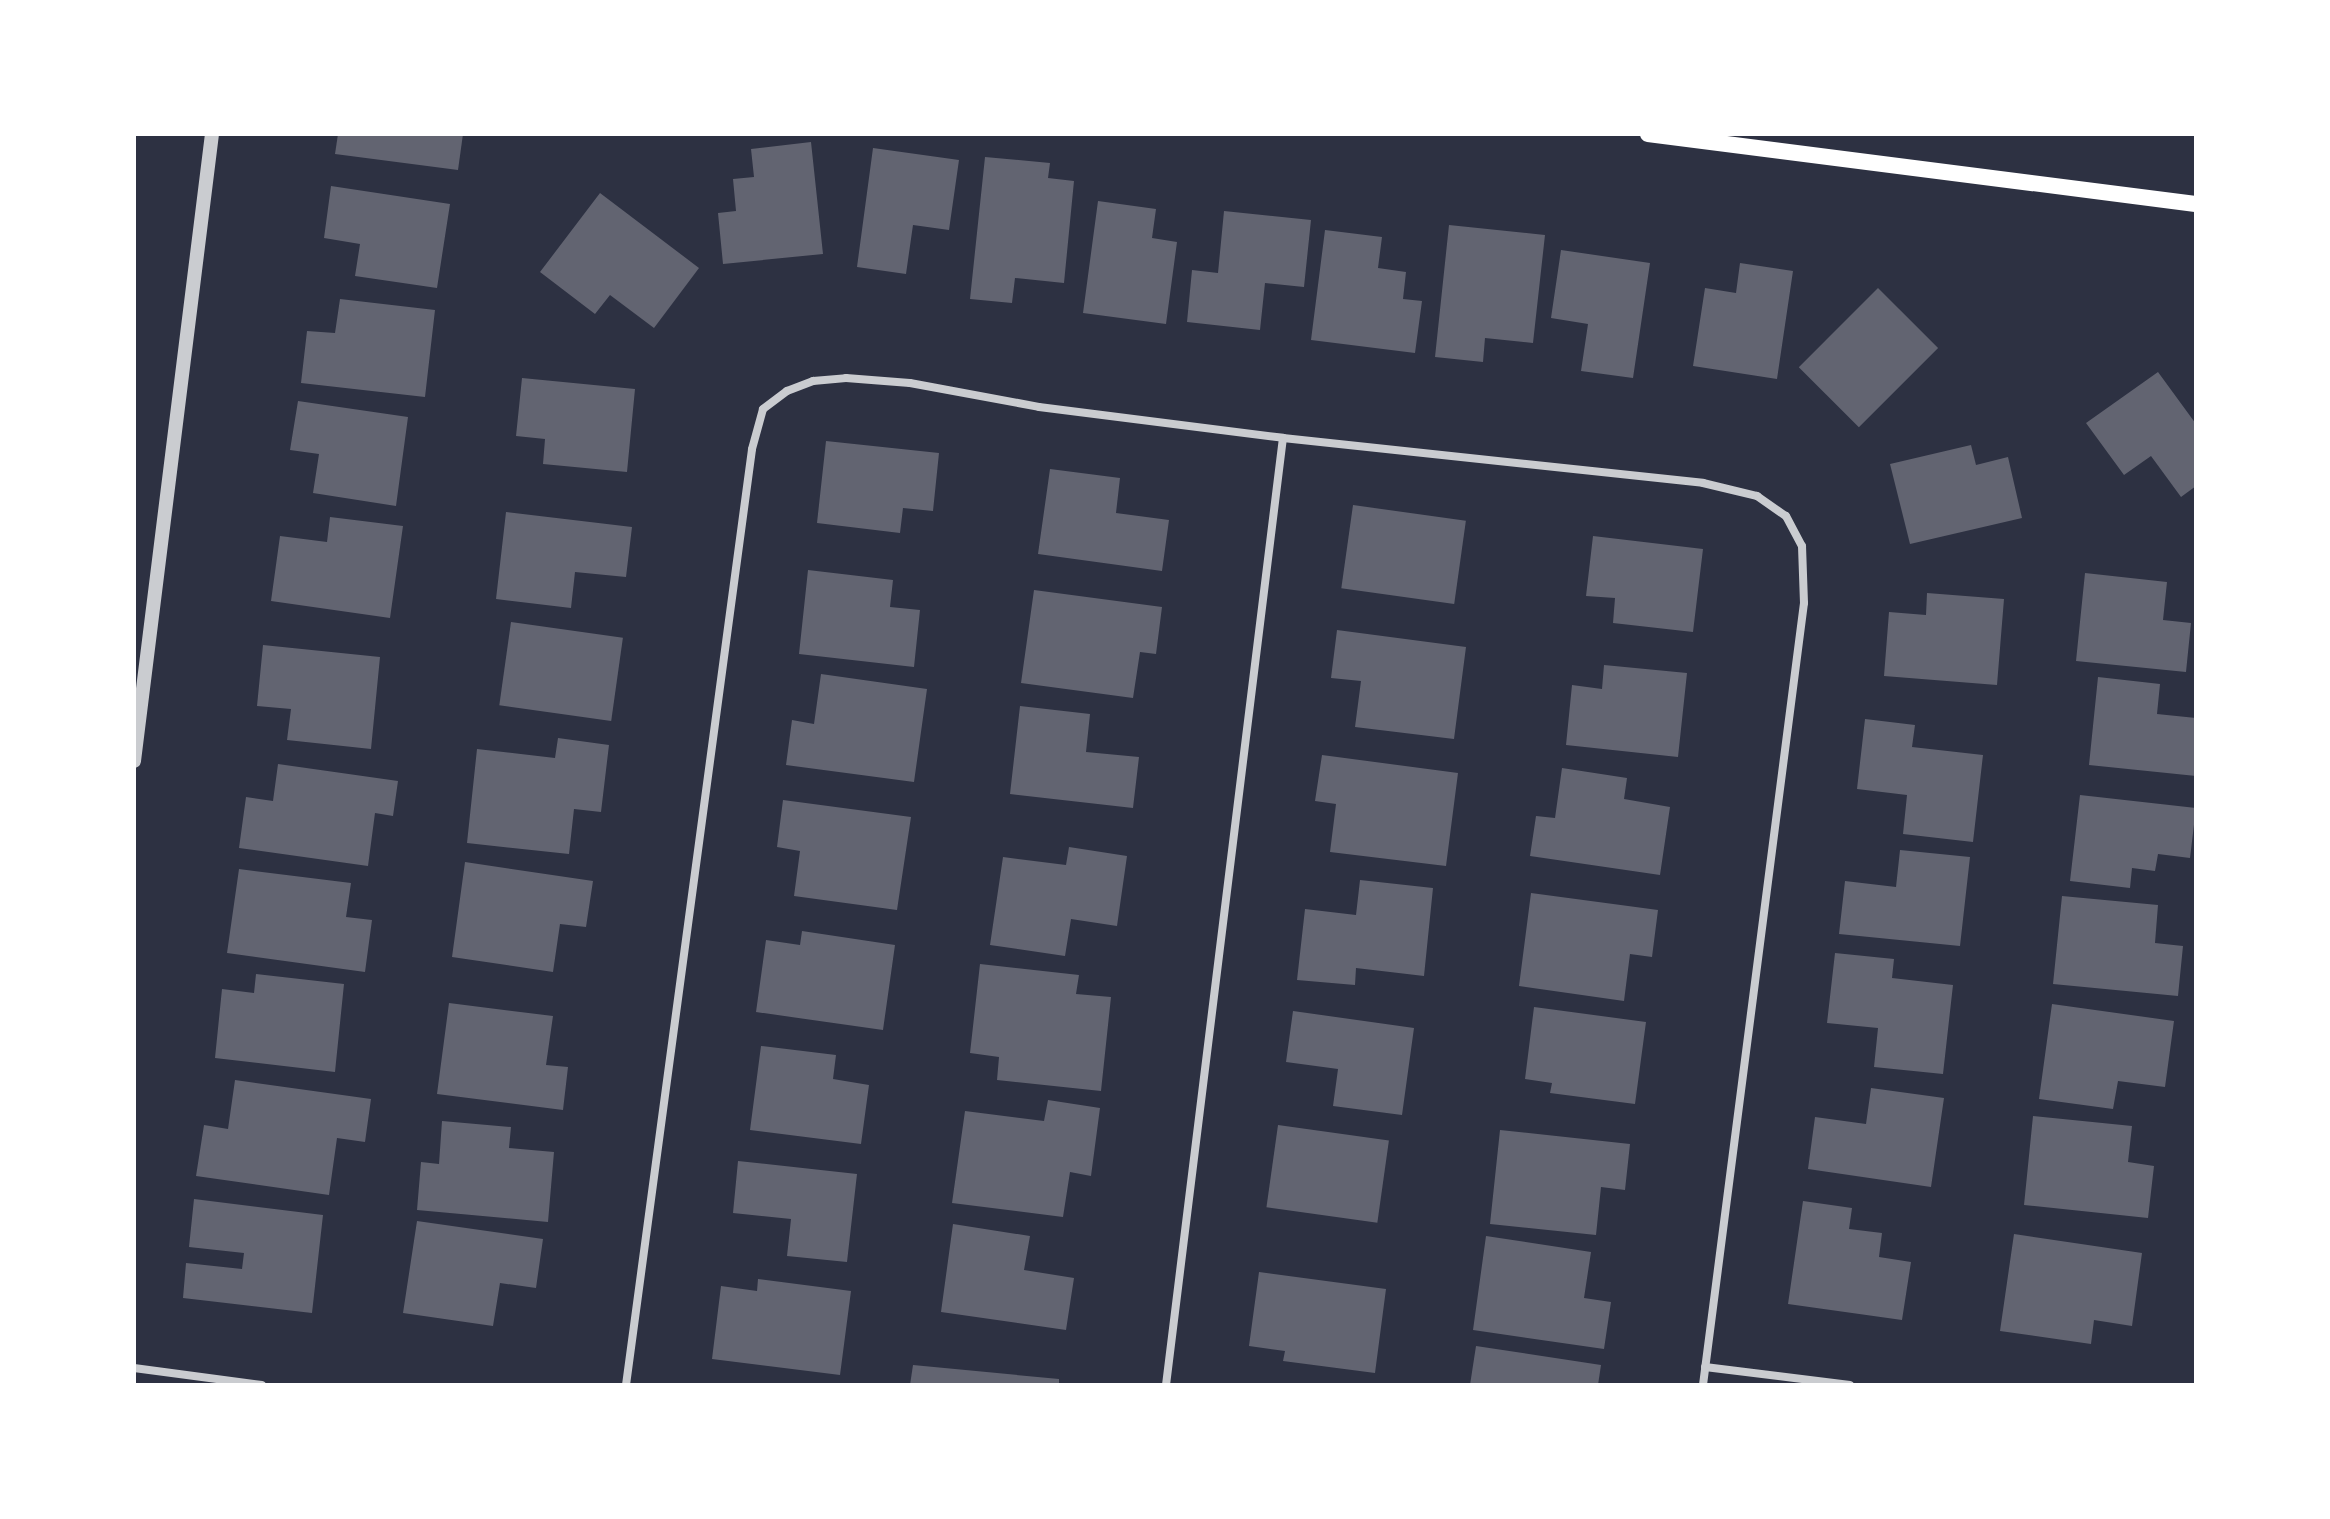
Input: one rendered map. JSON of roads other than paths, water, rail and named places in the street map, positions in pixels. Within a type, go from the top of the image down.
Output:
[{"type":"main road","points":[[1648,134],[2196,204]]},
{"type":"street","points":[[134,761],[212,134]]},
{"type":"street","points":[[626,1385],[752,449],[763,409],[787,391],[813,381],[846,378],[910,383],[1039,407],[1283,438],[1703,483],[1757,496],[1786,516],[1802,546],[1804,603],[1703,1385]]},
{"type":"street","points":[[1166,1385],[1283,438]]},
{"type":"street","points":[[1705,1367],[1850,1385]]},
{"type":"street","points":[[134,1368],[262,1385]]}]
